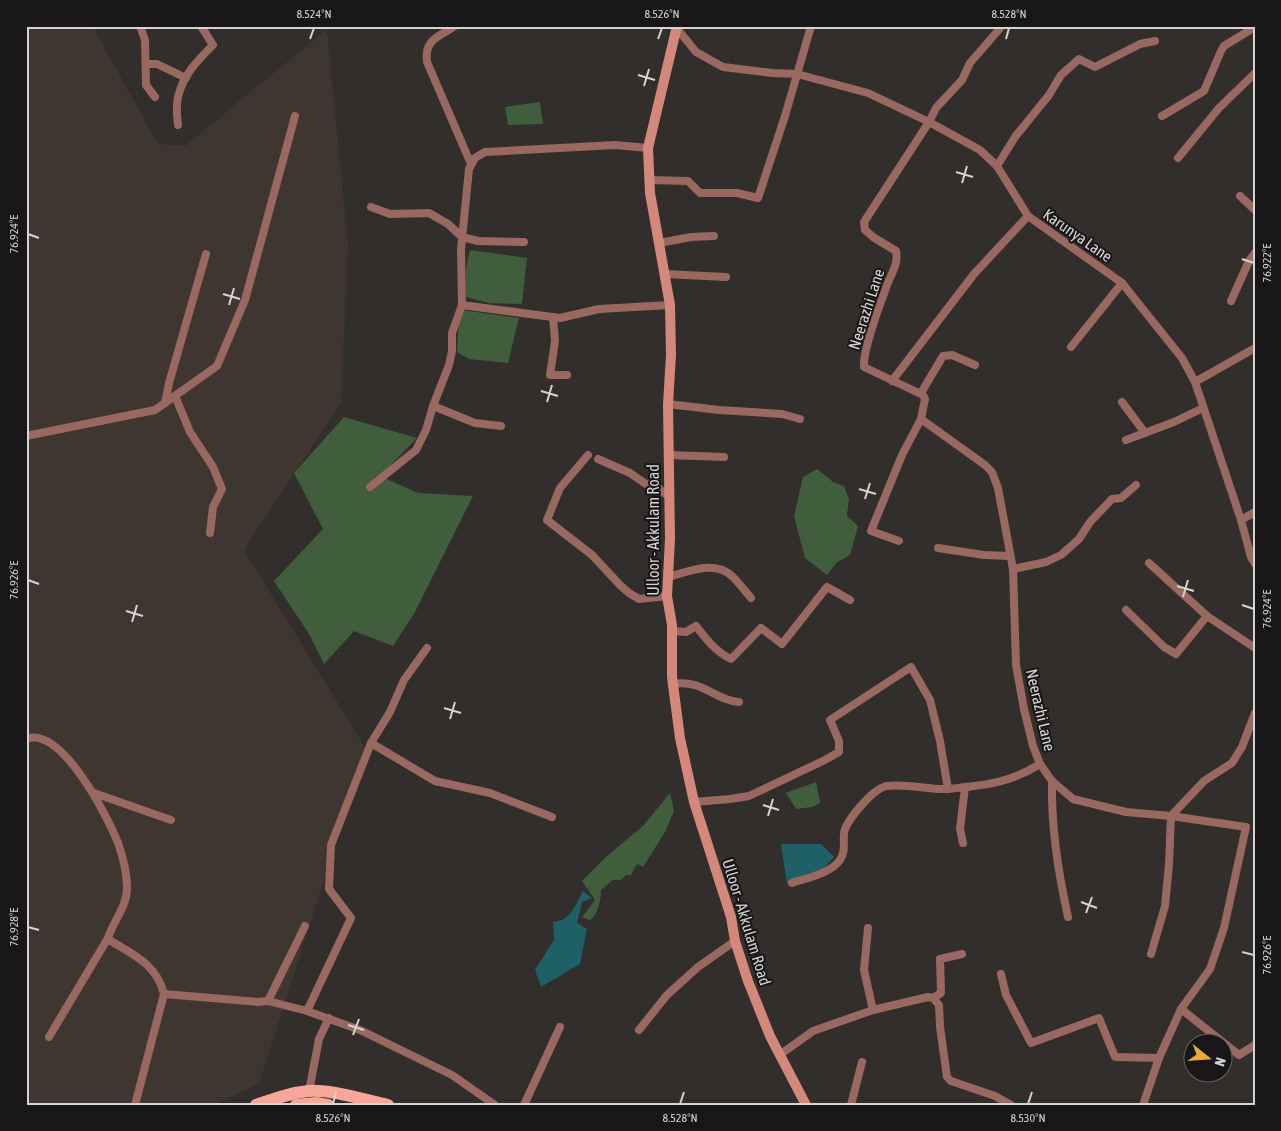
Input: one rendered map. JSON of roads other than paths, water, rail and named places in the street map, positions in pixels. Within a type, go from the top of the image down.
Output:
[{"type":"main road","name":"Ulloor - Akkulam Road","points":[[677,27],[648,148],[649,180],[670,305],[671,356],[668,404],[670,539],[667,596],[672,631],[673,684],[680,738],[694,802],[731,917],[735,941],[770,1036],[806,1105]]},
{"type":"main road","points":[[256,1105],[284,1096],[309,1091],[340,1094],[388,1105]]},
{"type":"main road","points":[[296,1105],[316,1103],[328,1105]]},
{"type":"street","points":[[140,26],[145,40],[146,84],[156,97]]},
{"type":"street","points":[[178,125],[177,98],[190,69],[213,45],[201,26]]},
{"type":"street","points":[[456,26],[429,43],[425,51],[426,62],[471,164]]},
{"type":"street","points":[[649,180],[688,181],[700,193],[737,193],[758,198],[811,26]]},
{"type":"street","points":[[929,122],[936,108],[962,80],[970,63],[1002,26]]},
{"type":"street","name":"Karunya Lane","points":[[677,27],[696,52],[722,67],[797,74],[868,93],[929,122],[980,150],[997,166],[1028,216],[1122,283],[1182,358],[1195,382],[1241,520],[1251,557],[1255,564]]},
{"type":"street","points":[[1162,116],[1202,93],[1208,86],[1224,46],[1255,27]]},
{"type":"street","points":[[997,166],[1015,137],[1049,96],[1061,75],[1072,64],[1079,59],[1095,67],[1140,44],[1155,41]]},
{"type":"street","points":[[146,64],[158,64],[186,78]]},
{"type":"street","points":[[1178,158],[1218,108],[1255,73]]},
{"type":"street","points":[[26,436],[155,410],[217,366],[245,300],[295,116]]},
{"type":"street","name":"Neerazhi Lane","points":[[921,393],[864,367],[886,286],[898,260],[896,251],[873,238],[865,230],[864,222],[929,122]]},
{"type":"street","points":[[370,487],[416,450],[426,430],[449,365],[452,350],[452,333],[462,305],[462,237],[468,174],[471,164],[478,155],[485,152],[614,145],[648,148]]},
{"type":"street","points":[[1240,196],[1255,210]]},
{"type":"street","points":[[371,207],[390,214],[428,213],[448,224],[462,237],[478,241],[524,242]]},
{"type":"street","points":[[892,380],[974,274],[1028,216]]},
{"type":"street","points":[[659,243],[692,236],[714,236]]},
{"type":"street","points":[[1231,301],[1249,261],[1255,253]]},
{"type":"street","points":[[165,403],[206,254]]},
{"type":"street","points":[[665,274],[726,277]]},
{"type":"street","points":[[1071,347],[1122,283]]},
{"type":"street","points":[[462,305],[560,318],[599,309],[670,305]]},
{"type":"street","points":[[553,317],[555,341],[550,375],[567,375]]},
{"type":"street","points":[[1195,382],[1255,348]]},
{"type":"street","points":[[899,542],[871,531],[902,455],[921,419],[925,399],[921,393],[943,356],[952,355],[975,365]]},
{"type":"street","points":[[175,396],[190,432],[213,467],[222,489],[213,507],[210,533]]},
{"type":"street","points":[[1122,402],[1145,433]]},
{"type":"street","points":[[668,404],[719,410],[782,414],[800,419]]},
{"type":"street","points":[[433,406],[475,423],[501,426]]},
{"type":"street","points":[[1126,440],[1174,422],[1203,408]]},
{"type":"street","name":"Neerazhi Lane","points":[[921,419],[992,472],[998,488],[1013,569],[1016,665],[1024,709],[1033,746],[1040,764],[1052,781],[1073,799],[1126,812],[1255,827]]},
{"type":"street","points":[[669,454],[724,457]]},
{"type":"street","points":[[588,456],[560,488],[547,520],[592,554],[620,586],[629,593],[639,599],[667,596]]},
{"type":"street","points":[[598,459],[630,473],[646,484],[656,486],[670,498]]},
{"type":"street","points":[[1013,569],[1046,562],[1061,555],[1079,539],[1090,522],[1112,499],[1121,498],[1136,485]]},
{"type":"street","points":[[1241,520],[1255,512]]},
{"type":"street","points":[[938,548],[984,555],[1010,556]]},
{"type":"street","points":[[1149,563],[1207,616],[1255,648]]},
{"type":"street","points":[[668,577],[695,570],[719,568],[732,575],[751,598]]},
{"type":"street","points":[[672,631],[686,632],[696,626],[706,640],[724,656],[731,659],[761,628],[782,644],[827,587],[850,600]]},
{"type":"street","points":[[1126,610],[1164,647],[1176,654],[1207,616]]},
{"type":"street","points":[[307,1011],[351,918],[329,889],[331,845],[371,743],[390,712],[404,680],[428,648]]},
{"type":"street","points":[[694,802],[730,800],[749,796],[839,752],[839,741],[830,720],[911,667],[930,700],[940,741],[948,789]]},
{"type":"street","points":[[673,684],[687,682],[712,691],[730,701],[739,702]]},
{"type":"street","points":[[1151,954],[1165,906],[1171,816],[1204,782],[1232,763],[1242,747],[1254,715]]},
{"type":"street","points":[[26,739],[46,741],[67,757],[94,793],[117,841],[125,865],[127,889],[125,899],[108,938],[49,1037]]},
{"type":"street","points":[[371,743],[435,781],[490,794],[552,817]]},
{"type":"street","points":[[792,883],[833,867],[841,859],[844,849],[844,832],[864,801],[877,789],[886,786],[948,789],[982,786],[1007,781],[1040,764]]},
{"type":"street","points":[[1052,781],[1052,814],[1058,873],[1068,918]]},
{"type":"street","points":[[963,843],[960,829],[966,787]]},
{"type":"street","points":[[94,793],[171,820]]},
{"type":"street","points":[[1144,1105],[1159,1058],[1180,1009],[1210,968],[1224,928],[1246,827]]},
{"type":"street","points":[[268,1001],[305,926]]},
{"type":"street","points":[[868,928],[864,970],[873,1010]]},
{"type":"street","points":[[108,938],[111,942],[136,956],[148,966],[161,982],[164,994],[135,1105]]},
{"type":"street","points":[[639,1030],[673,990],[698,966],[735,941]]},
{"type":"street","points":[[780,1054],[813,1031],[873,1010],[916,999],[933,998],[941,993],[940,959],[962,954]]},
{"type":"street","points":[[1001,974],[1006,995],[1031,1043],[1099,1018],[1115,1057],[1159,1058]]},
{"type":"street","points":[[164,994],[268,1001],[329,1018],[360,1030],[452,1076],[496,1105]]},
{"type":"street","points":[[933,998],[939,1006],[947,1077],[951,1081],[995,1096],[1011,1105]]},
{"type":"street","points":[[1180,1009],[1239,1055],[1255,1046]]},
{"type":"street","points":[[309,1091],[319,1039],[329,1018]]},
{"type":"street","points":[[524,1105],[560,1027]]},
{"type":"street","points":[[851,1105],[862,1062]]},
{"type":"water","points":[[781,844],[821,844],[834,857],[820,872],[787,884]]},
{"type":"water","points":[[583,891],[592,898],[582,902],[577,923],[587,929],[580,964],[541,987],[535,970],[554,940],[553,922],[564,919],[568,915],[575,907]]}]
